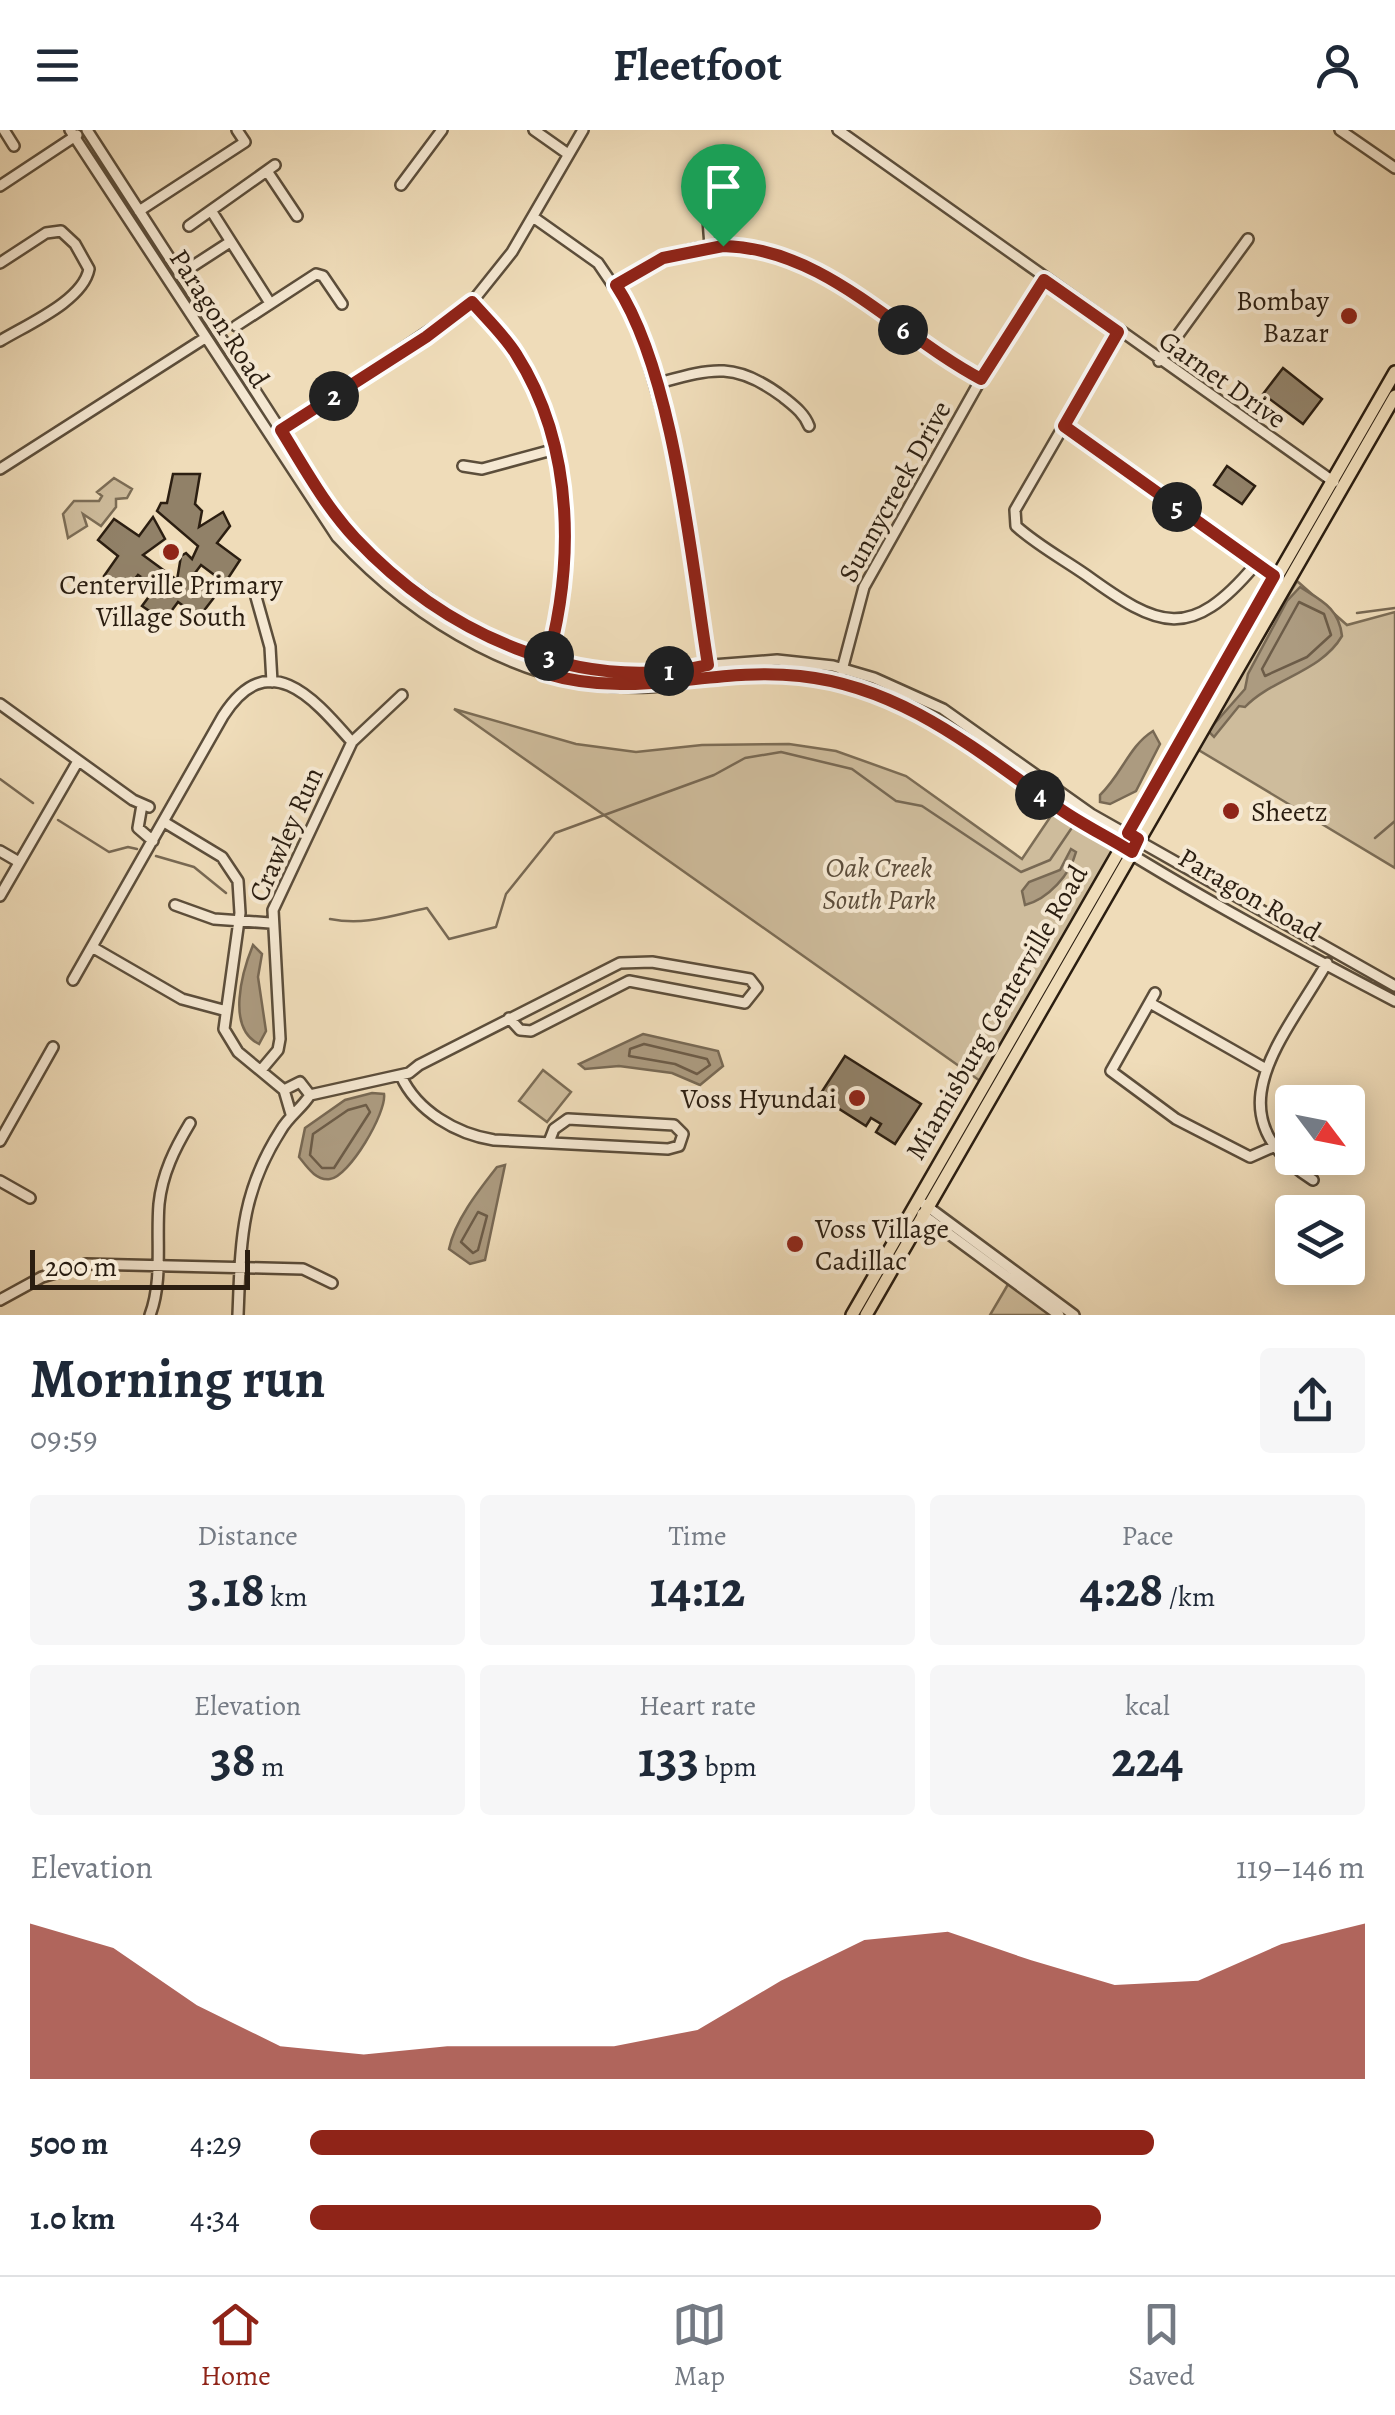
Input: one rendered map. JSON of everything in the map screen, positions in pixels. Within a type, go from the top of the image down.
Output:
[{"type":"main road","name":"Miamisburg Centerville Road","points":[[866,1315],[1043,993],[1286,583],[1395,372]]},
{"type":"main road","name":"Miamisburg Centerville Road","points":[[1130,842],[1205,694],[1274,576],[1395,396]]},
{"type":"main road","points":[[1205,694],[1218,701]]},
{"type":"main road","name":"Miamisburg Centerville Road","points":[[852,1315],[923,1208]]},
{"type":"street","points":[[4,130],[14,146]]},
{"type":"street","points":[[0,186],[72,134],[86,130]]},
{"type":"street","name":"Paragon Road","points":[[86,130],[330,507],[382,564],[475,630],[548,659],[627,674],[777,660],[842,668],[943,709],[1130,842],[1326,965],[1391,1000]]},
{"type":"street","points":[[140,212],[245,142],[237,130]]},
{"type":"street","points":[[401,185],[442,130]]},
{"type":"street","points":[[534,130],[568,154]]},
{"type":"street","points":[[281,430],[426,337],[472,302],[501,268],[534,217],[582,130]]},
{"type":"street","name":"Garnet Drive","points":[[838,130],[1044,280],[1335,483]]},
{"type":"street","points":[[1340,130],[1395,168]]},
{"type":"street","name":"Paragon Road","points":[[72,134],[314,504],[355,556],[456,634],[544,673],[617,686],[782,675],[840,683],[898,702],[945,727],[1065,813],[1130,842],[1394,986]]},
{"type":"street","points":[[190,226],[271,168],[297,216]]},
{"type":"street","points":[[706,193],[710,246]]},
{"type":"street","points":[[212,212],[270,303]]},
{"type":"street","points":[[534,217],[586,252],[616,285],[636,319],[670,440],[708,665],[707,679]]},
{"type":"street","points":[[0,263],[46,234],[61,231],[75,244],[89,269],[87,279],[71,296],[0,341]]},
{"type":"street","points":[[1159,361],[1248,239]]},
{"type":"street","points":[[168,281],[230,242]]},
{"type":"street","points":[[616,285],[663,258],[710,246],[766,250],[814,268],[938,355],[981,379]]},
{"type":"street","points":[[236,326],[316,274],[342,304]]},
{"type":"street","name":"Sunnycreek Drive","points":[[840,683],[864,587],[981,379],[1044,280]]},
{"type":"street","points":[[472,302],[526,370],[552,450],[566,519],[566,569],[544,673]]},
{"type":"street","points":[[1118,332],[1016,510],[1019,529],[1128,606],[1160,619],[1184,619],[1208,608],[1255,565]]},
{"type":"street","points":[[0,469],[206,338]]},
{"type":"street","points":[[655,384],[707,370],[737,371],[784,398],[803,414],[809,426]]},
{"type":"street","points":[[1064,426],[1255,565],[1286,583]]},
{"type":"street","points":[[462,466],[482,468],[552,450]]},
{"type":"street","points":[[256,597],[270,647],[272,682]]},
{"type":"street","points":[[73,980],[230,706],[250,688],[272,682],[308,694],[352,742]]},
{"type":"street","name":"Crawley Run","points":[[262,1069],[278,1050],[280,1039],[270,924],[352,742],[402,695]]},
{"type":"street","points":[[0,704],[146,806],[138,828],[153,842]]},
{"type":"street","points":[[0,896],[78,761]]},
{"type":"street","points":[[164,822],[229,864],[240,890],[239,921],[223,1010],[227,1038],[284,1090],[291,1114]]},
{"type":"street","points":[[0,851],[19,862]]},
{"type":"street","points":[[175,905],[203,917],[270,924]]},
{"type":"street","points":[[92,947],[182,1000],[223,1010]]},
{"type":"street","points":[[1313,1180],[1273,1147],[1259,1114],[1259,1092],[1266,1069],[1333,953]]},
{"type":"street","points":[[238,1315],[244,1213],[254,1177],[291,1114],[310,1095],[401,1076],[509,1018],[629,961],[750,979],[757,988],[745,1003],[629,981],[531,1031],[520,1030],[509,1018]]},
{"type":"street","points":[[1391,1000],[1394,986]]},
{"type":"street","points":[[1266,1069],[1152,998],[1111,1071],[1176,1119],[1237,1150],[1254,1157],[1273,1147]]},
{"type":"street","points":[[0,1141],[53,1047]]},
{"type":"street","points":[[401,1076],[418,1104],[467,1133],[494,1140],[668,1149],[679,1146],[683,1134],[674,1125],[568,1119],[554,1129],[548,1142]]},
{"type":"street","points":[[284,1090],[300,1082],[310,1095]]},
{"type":"street","points":[[150,1315],[162,1188],[172,1156],[190,1123]]},
{"type":"street","points":[[0,1181],[30,1198]]},
{"type":"street","points":[[923,1208],[1059,1315]]},
{"type":"street","points":[[923,1208],[1074,1315]]},
{"type":"street","points":[[0,1300],[42,1277],[79,1265],[303,1269],[332,1283]]},
{"type":"green space","points":[[114,478],[132,489],[127,498],[116,499],[116,507],[101,526],[83,514],[87,526],[68,538],[63,514],[74,501],[99,501],[102,496],[97,492]]},
{"type":"green space","points":[[1297,581],[1347,625],[1395,612],[1395,868],[1197,749]]},
{"type":"green space","name":"Oak Creek South Park","points":[[454,709],[576,744],[636,752],[702,745],[789,744],[836,751],[906,776],[1022,859],[1057,807],[1121,845],[983,1083]]},
{"type":"green space","points":[[543,1070],[571,1092],[547,1122],[519,1101]]},
{"type":"green space","points":[[1010,1281],[1052,1315],[990,1315]]},
{"type":"water","points":[[1300,587],[1333,612],[1342,636],[1309,667],[1245,707],[1239,706],[1214,737],[1208,731],[1245,689],[1248,674],[1287,601]]},
{"type":"water","points":[[1153,731],[1160,744],[1136,791],[1110,804],[1100,802],[1100,795],[1131,752]]},
{"type":"water","points":[[1071,849],[1076,852],[1063,877],[1050,892],[1025,905],[1022,891],[1029,882],[1060,870]]},
{"type":"water","points":[[253,945],[262,954],[258,977],[266,1031],[259,1044],[249,1036],[240,1013],[241,984]]},
{"type":"water","points":[[643,1034],[718,1051],[723,1066],[700,1085],[672,1073],[619,1066],[585,1069],[579,1064]]},
{"type":"water","points":[[384,1094],[383,1103],[356,1156],[338,1176],[316,1176],[299,1157],[305,1128],[345,1100]]},
{"type":"water","points":[[505,1165],[485,1260],[470,1264],[449,1249],[452,1238],[475,1195],[497,1167]]},
{"type":"building","points":[[1283,368],[1322,399],[1303,424],[1263,394]]},
{"type":"building","points":[[1227,466],[1255,486],[1242,504],[1214,485]]},
{"type":"building","points":[[173,474],[200,474],[195,504],[202,511],[199,527],[223,512],[230,526],[217,543],[240,560],[225,583],[201,565],[192,577],[216,595],[199,617],[178,602],[164,621],[142,606],[156,587],[138,575],[124,592],[104,576],[118,556],[98,540],[114,519],[139,536],[153,517],[165,539],[143,555],[177,580],[181,556],[186,553],[192,559],[198,546],[157,511],[161,503],[167,503]]},
{"type":"building","name":"Voss Hyundai","points":[[845,1056],[921,1104],[895,1144],[876,1132],[881,1124],[871,1118],[866,1126],[819,1096]]},
{"type":"waterway","points":[[1357,613],[1395,608]]},
{"type":"waterway","points":[[330,919],[368,920],[427,908],[449,939],[496,927],[506,894],[555,833],[714,775],[745,758],[781,752],[852,769],[896,801],[922,806],[1021,872],[1050,860],[1071,829]]},
{"type":"waterway","points":[[0,779],[33,803]]},
{"type":"waterway","points":[[58,820],[109,852],[137,849]]},
{"type":"waterway","points":[[1375,838],[1395,821]]},
{"type":"waterway","points":[[156,856],[194,867],[226,893]]},
{"type":"place","name":"Bombay Bazar","points":[[1349,316]]},
{"type":"place","name":"Centerville Primary Village South","points":[[171,552]]},
{"type":"place","name":"Sheetz","points":[[1231,811]]},
{"type":"place","name":"Voss Hyundai","points":[[857,1098]]},
{"type":"place","name":"Voss Village Cadillac","points":[[795,1244]]},
{"type":"route","points":[[723,246],[679,252],[647,265],[616,285],[643,338],[670,440],[708,665],[648,673],[608,672],[568,665],[548,659],[536,656],[496,642],[454,617],[373,556],[336,516],[281,430],[426,337],[472,302],[526,370],[562,490],[567,534],[565,580],[558,624],[548,659],[544,673],[617,686],[650,686],[740,674],[798,675],[856,686],[907,706],[945,727],[1065,813],[1132,852],[1138,839],[1128,833],[1274,576],[1064,426],[1118,332],[1044,280],[981,379],[938,355],[814,268],[776,252],[723,246]]}]
